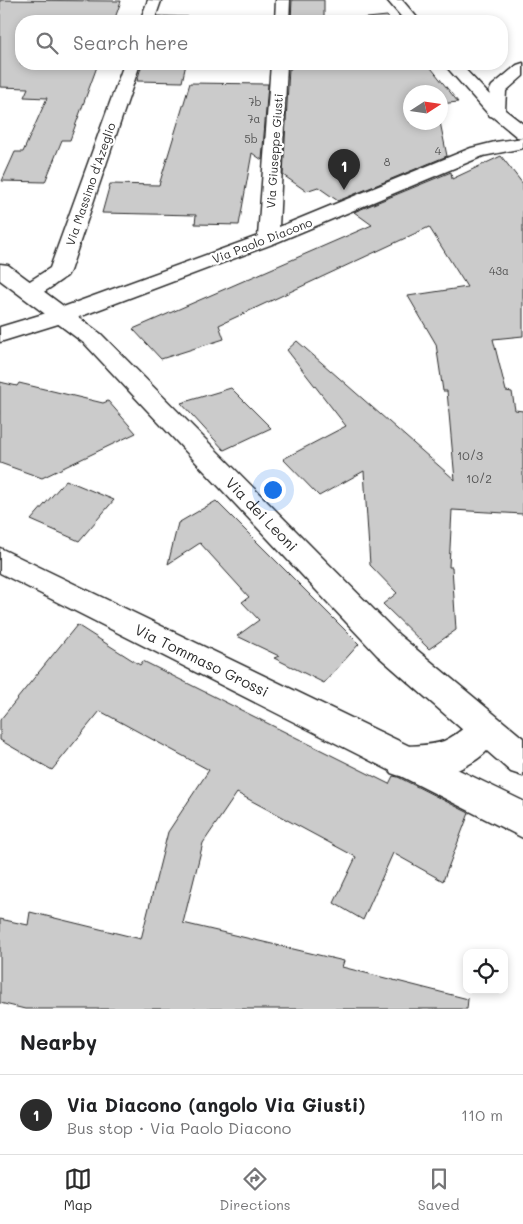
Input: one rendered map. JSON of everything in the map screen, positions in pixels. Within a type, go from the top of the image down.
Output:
[{"type":"street","points":[[282,15],[283,0]]},
{"type":"street","points":[[394,0],[408,15]]},
{"type":"street","points":[[149,15],[154,1]]},
{"type":"street","points":[[496,112],[498,90],[523,68]]},
{"type":"street","name":"Via Massimo d'Azeglio","points":[[30,291],[59,272],[130,70]]},
{"type":"street","name":"Via Giuseppe Giusti","points":[[268,239],[279,70]]},
{"type":"street","points":[[458,70],[496,112],[523,134]]},
{"type":"street","name":"Via Paolo Diacono","points":[[0,335],[44,323],[268,239],[477,152],[523,142]]},
{"type":"street","name":"Via dei Leoni","points":[[0,270],[93,339],[388,645],[523,760]]},
{"type":"street","name":"Via Tommaso Grossi","points":[[0,560],[523,820]]},
{"type":"street","name":"Via Tommaso Grossi","points":[[403,761],[429,761],[456,754],[486,729]]},
{"type":"building","points":[[0,0],[121,1],[116,15],[15,15],[15,70],[96,70],[70,140],[62,140],[45,182],[2,181],[15,152],[23,152],[47,98],[24,97],[28,88],[0,87]]},
{"type":"building","points":[[292,0],[324,0],[324,15],[291,15]]},
{"type":"building","points":[[140,70],[185,70],[182,82],[137,81]]},
{"type":"building","points":[[289,70],[433,70],[445,85],[403,85],[403,130],[442,130],[447,156],[338,201],[318,187],[306,191],[283,175]]},
{"type":"building","points":[[190,83],[268,84],[262,160],[252,153],[239,225],[195,224],[196,215],[102,213],[110,184],[159,185]]},
{"type":"building","points":[[448,89],[458,102],[448,103]]},
{"type":"building","points":[[501,156],[523,184],[523,336],[493,339],[506,391],[512,392],[515,410],[523,411],[523,514],[452,510],[449,567],[452,567],[456,630],[429,649],[383,604],[397,593],[370,565],[364,471],[319,496],[283,459],[346,426],[287,350],[297,341],[455,480],[447,391],[443,391],[436,344],[408,296],[467,287],[429,227],[219,325],[224,339],[161,359],[133,329],[372,225],[354,212],[451,172],[452,179]]},
{"type":"building","points":[[0,382],[17,386],[19,383],[103,403],[108,401],[136,433],[42,478],[0,463]]},
{"type":"building","points":[[231,388],[271,428],[224,450],[181,403]]},
{"type":"building","points":[[66,480],[114,500],[79,541],[31,520]]},
{"type":"building","points":[[216,501],[359,644],[324,683],[274,658],[279,656],[237,636],[259,620],[242,602],[249,597],[200,543],[168,564],[178,523]]},
{"type":"building","points":[[77,625],[140,665],[143,661],[389,784],[393,776],[398,777],[469,813],[443,881],[393,853],[363,920],[334,903],[356,857],[237,793],[203,843],[183,923],[344,961],[342,967],[468,999],[467,1009],[25,1009],[0,1003],[0,919],[28,925],[30,912],[141,939],[168,832],[209,770],[100,711],[52,770],[0,740],[0,720]]},
{"type":"place","name":"Via Diacono (angolo Via Giusti)","points":[[344,190]]}]
